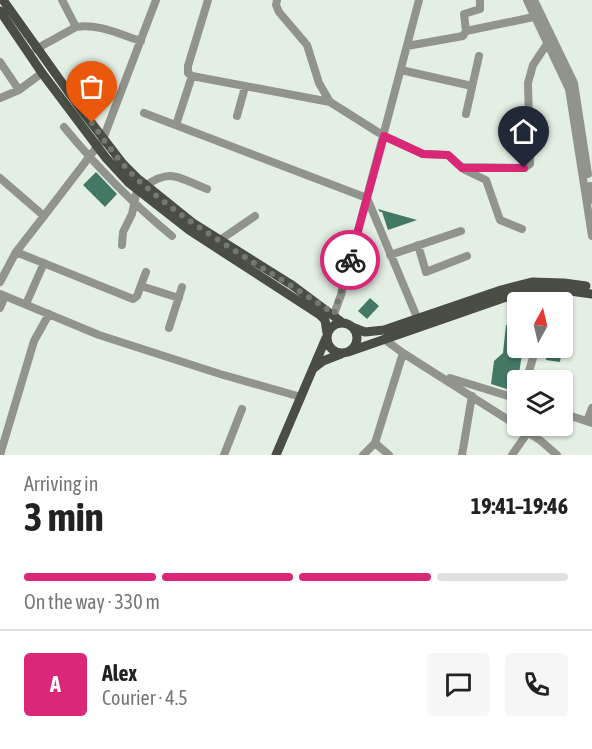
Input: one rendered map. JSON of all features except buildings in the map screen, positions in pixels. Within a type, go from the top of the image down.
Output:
[{"type":"main road","points":[[3,0],[100,142],[117,171],[193,224],[292,285],[348,325],[357,335],[357,340],[346,353]]},
{"type":"main road","points":[[0,10],[3,23],[100,142]]},
{"type":"main road","points":[[141,188],[189,230],[291,294],[320,315],[325,320],[330,348],[346,353]]},
{"type":"main road","points":[[314,368],[323,361],[384,339],[501,290],[532,282],[592,287]]},
{"type":"main road","points":[[276,455],[333,325],[348,325],[365,332],[374,332],[420,323],[524,291],[555,289],[592,294]]},
{"type":"street","points":[[62,0],[76,27]]},
{"type":"street","points":[[0,282],[16,252],[90,159],[100,142],[156,0]]},
{"type":"street","points":[[208,0],[188,66],[188,73],[192,76],[330,102],[384,136],[423,154],[448,155],[462,168],[486,180],[500,220],[522,229]]},
{"type":"street","points":[[334,314],[420,0]]},
{"type":"street","points":[[466,31],[464,14],[480,9],[480,0]]},
{"type":"street","points":[[526,0],[569,89],[592,236]]},
{"type":"street","points":[[534,0],[574,83],[592,200]]},
{"type":"street","points":[[275,2],[279,12],[307,45],[319,83],[330,102]]},
{"type":"street","points":[[407,46],[461,37],[466,31],[534,17]]},
{"type":"street","points":[[36,49],[76,27],[94,26],[141,41]]},
{"type":"street","points":[[462,168],[524,168],[530,164],[528,83],[533,65],[547,44]]},
{"type":"street","points":[[466,114],[479,56]]},
{"type":"street","points":[[0,62],[19,90]]},
{"type":"street","points":[[401,70],[472,86]]},
{"type":"street","points":[[0,98],[19,90],[42,73]]},
{"type":"street","points":[[176,125],[192,76]]},
{"type":"street","points":[[237,116],[245,87]]},
{"type":"street","points":[[144,113],[367,198],[420,323]]},
{"type":"street","points":[[64,127],[90,159],[134,204],[172,236]]},
{"type":"street","points":[[122,245],[123,232],[141,188],[159,177],[172,175],[207,189]]},
{"type":"street","points":[[0,178],[44,216]]},
{"type":"street","points":[[220,240],[255,216]]},
{"type":"street","points":[[390,255],[460,231]]},
{"type":"street","points":[[418,245],[426,272],[467,256]]},
{"type":"street","points":[[16,252],[133,299],[137,296],[146,272]]},
{"type":"street","points":[[26,304],[44,263]]},
{"type":"street","points":[[141,286],[179,298]]},
{"type":"street","points":[[169,328],[182,287]]},
{"type":"street","points":[[0,308],[3,295],[99,335],[301,397]]},
{"type":"street","points":[[0,455],[34,341],[49,314]]},
{"type":"street","points":[[384,339],[507,419]]},
{"type":"street","points":[[363,455],[375,443],[403,353]]},
{"type":"street","points":[[440,375],[507,396]]},
{"type":"street","points":[[462,455],[472,396]]},
{"type":"street","points":[[573,417],[590,422],[592,408]]},
{"type":"street","points":[[224,455],[242,409]]},
{"type":"street","points":[[512,455],[525,436]]},
{"type":"street","points":[[533,436],[557,455]]},
{"type":"street","points":[[375,443],[389,455]]},
{"type":"way so far","points":[[92,123],[123,164],[162,200],[193,224],[292,285],[334,314],[350,260]]},
{"type":"route","points":[[350,260],[384,136],[423,154],[448,155],[462,168],[524,168]]}]
